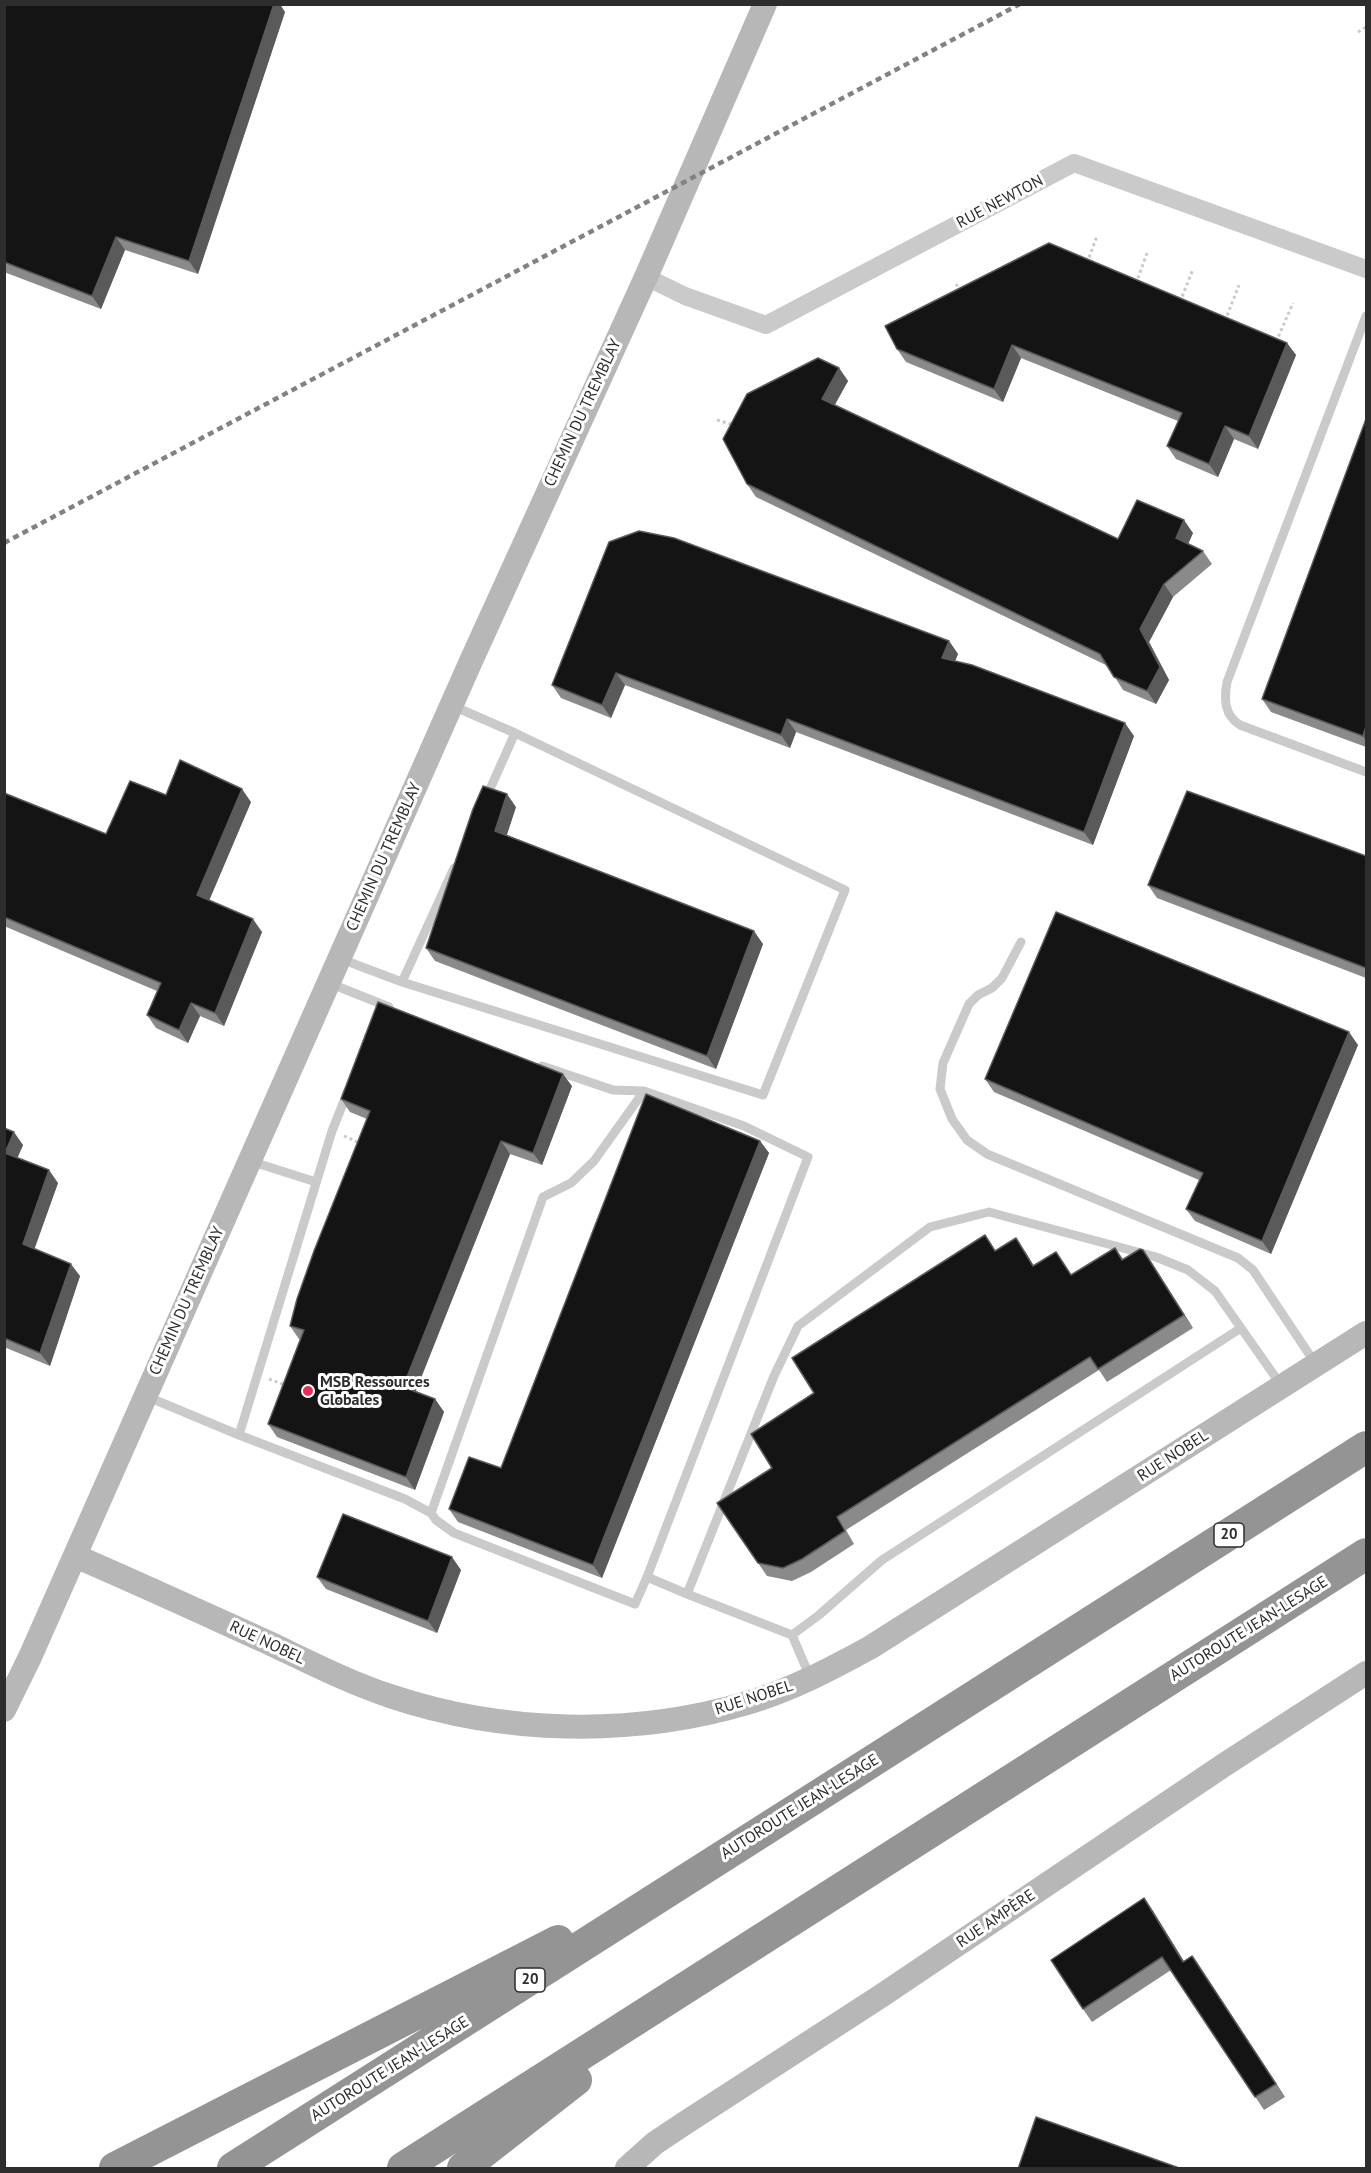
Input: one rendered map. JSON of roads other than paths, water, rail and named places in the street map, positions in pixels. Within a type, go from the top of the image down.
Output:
[{"type":"highway","name":"AUTOROUTE JEAN-LESAGE","points":[[233,2169],[1366,1448]]},
{"type":"highway","name":"AUTOROUTE JEAN-LESAGE","points":[[403,2169],[1366,1554]]},
{"type":"highway","points":[[115,2169],[716,1860]]},
{"type":"highway","points":[[463,2169],[732,1957]]},
{"type":"street","name":"CHEMIN DU TREMBLAY","points":[[4,1710],[75,1556],[544,497],[646,278],[765,4]]},
{"type":"street","name":"RUE NEWTON","points":[[646,278],[685,296],[766,325],[1074,164],[1366,269]]},
{"type":"street","name":"RUE NOBEL","points":[[75,1556],[355,1683],[426,1707],[481,1718],[528,1724],[576,1726],[663,1721],[749,1703],[811,1679],[887,1637],[1366,1333]]},
{"type":"street","name":"RUE AMPÈRE","points":[[627,2169],[655,2143],[891,1990],[1240,1754],[1366,1672]]},
{"type":"lane","points":[[1366,316],[1364,332],[1227,682],[1225,698],[1233,721],[1240,725],[1366,772]]},
{"type":"lane","points":[[339,958],[402,982],[763,1095],[845,890],[452,705]]},
{"type":"lane","points":[[481,809],[515,733]]},
{"type":"lane","points":[[402,982],[456,863]]},
{"type":"lane","points":[[1020,942],[1002,978],[969,1004],[943,1064],[940,1089],[952,1119],[967,1140],[987,1154],[1238,1258],[1253,1270],[1316,1365]]},
{"type":"lane","points":[[328,983],[395,1009]]},
{"type":"lane","points":[[380,1016],[384,1005]]},
{"type":"lane","points":[[146,1396],[239,1435],[405,1499],[431,1513],[436,1520],[453,1533],[635,1604],[808,1157],[744,1126],[644,1091],[613,1090],[529,1060]]},
{"type":"lane","points":[[239,1435],[332,1131],[354,1078]]},
{"type":"lane","points":[[431,1513],[543,1197],[571,1183],[594,1161],[644,1091]]},
{"type":"lane","points":[[249,1161],[281,1173],[316,1182]]},
{"type":"lane","points":[[687,1594],[774,1376],[798,1326],[930,1227],[989,1212],[1156,1257],[1188,1270],[1215,1291],[1282,1387]]},
{"type":"lane","points":[[792,1635],[819,1615],[882,1560],[1241,1328]]},
{"type":"lane","points":[[647,1577],[792,1635],[811,1679]]},
{"type":"railway","points":[[4,543],[1020,4]]},
{"type":"place","name":"MSB Ressources Globales","points":[[308,1391]]}]
